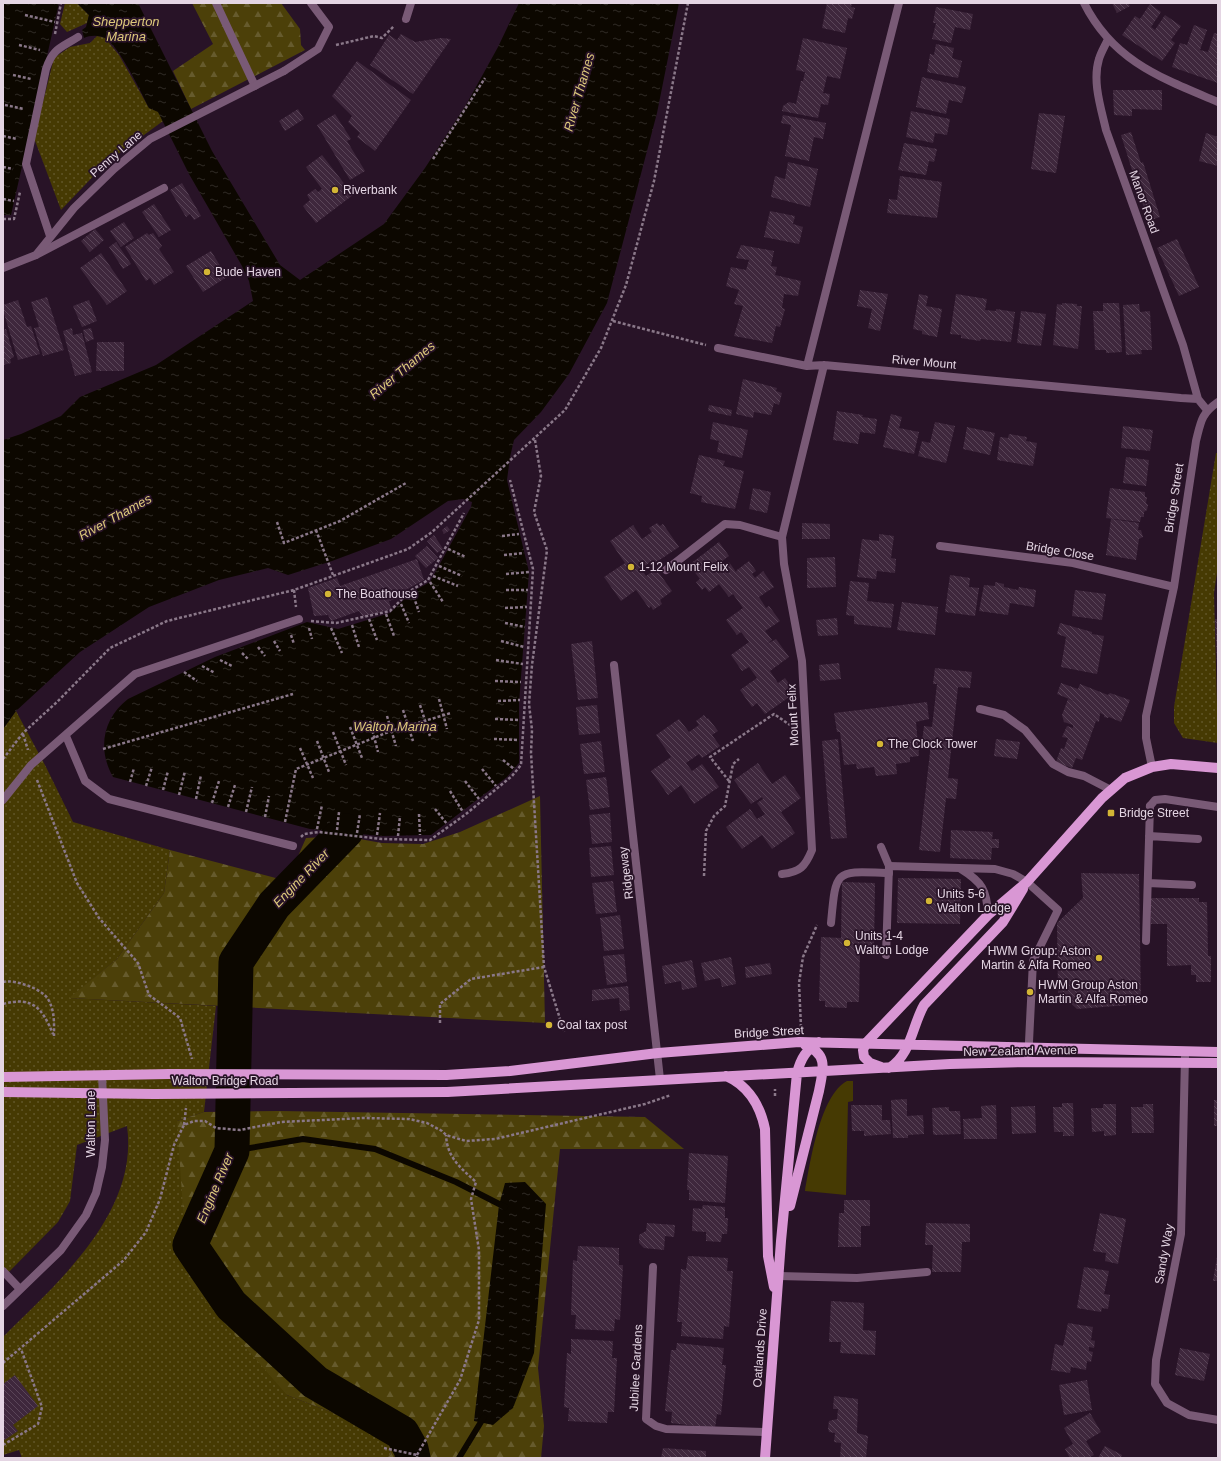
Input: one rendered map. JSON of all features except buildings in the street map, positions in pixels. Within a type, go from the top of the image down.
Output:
[{"type":"main road","points":[[1028,882],[1003,922],[924,1005],[918,1015],[903,1056],[898,1063],[887,1068],[870,1063],[864,1057],[863,1050],[866,1043],[988,915],[1028,882],[1102,798],[1125,778],[1152,766],[1171,764],[1218,768]]},
{"type":"main road","name":"Bridge Street","points":[[446,1075],[510,1071],[658,1053],[798,1042],[815,1045],[866,1043]]},
{"type":"main road","name":"New Zealand Avenue","points":[[866,1043],[1218,1052]]},
{"type":"main road","points":[[660,1079],[822,1071],[822,1056],[815,1045]]},
{"type":"main road","name":"Oatlands Drive","points":[[765,1458],[781,1241],[797,1073],[802,1057],[815,1045]]},
{"type":"main road","name":"New Zealand Avenue","points":[[822,1071],[1028,1062],[1218,1063]]},
{"type":"main road","name":"Oatlands Drive","points":[[781,1241],[819,1091],[822,1071]]},
{"type":"main road","name":"Walton Bridge Road","points":[[5,1077],[169,1074],[446,1075]]},
{"type":"main road","points":[[725,1076],[741,1084],[757,1103],[762,1116],[765,1129],[768,1256],[777,1301]]},
{"type":"main road","name":"Walton Bridge Road","points":[[5,1092],[154,1094],[447,1092],[660,1079]]},
{"type":"street","points":[[216,3],[255,86]]},
{"type":"street","points":[[311,3],[329,27],[318,49]]},
{"type":"street","points":[[406,18],[411,3]]},
{"type":"street","points":[[807,366],[899,3]]},
{"type":"street","points":[[1084,3],[1096,24],[1122,54],[1143,68],[1218,102]]},
{"type":"street","points":[[50,236],[26,164],[46,68],[51,56],[56,50],[78,37]]},
{"type":"street","name":"Manor Road","points":[[1108,39],[1099,59],[1097,70],[1098,94],[1106,130],[1183,345],[1198,399],[1207,410]]},
{"type":"street","name":"Penny Lane","points":[[36,255],[74,208],[108,175],[150,139],[284,71],[318,49]]},
{"type":"street","points":[[3,268],[36,255],[164,188]]},
{"type":"street","name":"River Mount","points":[[718,348],[807,366],[824,365],[1198,399]]},
{"type":"street","points":[[666,570],[725,524],[740,525],[782,537],[824,365]]},
{"type":"street","name":"Bridge Street","points":[[1152,766],[1146,738],[1146,716],[1174,587],[1196,441],[1201,419],[1207,410],[1218,402]]},
{"type":"street","name":"Mount Felix","points":[[782,537],[784,564],[802,661],[812,850],[806,864],[794,873],[782,874]]},
{"type":"street","name":"Bridge Close","points":[[940,546],[1074,564],[1174,587]]},
{"type":"street","points":[[3,800],[32,765],[134,674],[299,619]]},
{"type":"street","name":"Ridgeway","points":[[614,665],[660,1079]]},
{"type":"street","points":[[980,710],[1004,715],[1025,730],[1053,764],[1068,772],[1084,776],[1111,790]]},
{"type":"street","points":[[66,736],[85,781],[109,799],[293,846]]},
{"type":"street","points":[[1146,941],[1150,806],[1155,800],[1165,799],[1218,807]]},
{"type":"street","points":[[1149,836],[1198,839]]},
{"type":"street","points":[[881,847],[889,869],[886,955]]},
{"type":"street","points":[[960,868],[975,878],[983,888],[987,900],[988,915]]},
{"type":"street","points":[[831,923],[834,890],[837,881],[845,874],[854,872],[889,869],[995,869],[1013,874],[1028,882],[1058,910],[1033,961],[1028,1062]]},
{"type":"street","points":[[1148,883],[1192,885]]},
{"type":"street","name":"Sandy Way","points":[[1186,1050],[1181,1234],[1156,1360],[1155,1384],[1167,1403],[1189,1415],[1218,1420]]},
{"type":"street","name":"Walton Lane","points":[[3,1306],[19,1288],[61,1250],[86,1214],[96,1193],[102,1167],[105,1140],[102,1075]]},
{"type":"street","name":"Jubilee Gardens","points":[[653,1267],[646,1419],[656,1426],[666,1429],[767,1432]]},
{"type":"street","points":[[3,1271],[19,1288]]},
{"type":"street","points":[[779,1276],[856,1278],[927,1272]]},
{"type":"path","points":[[51,56],[61,3]]},
{"type":"path","points":[[3,759],[23,733],[57,702],[110,648],[167,621],[294,590],[408,549],[432,532],[528,446],[565,410],[601,348],[613,321],[633,261],[654,181],[688,3]]},
{"type":"path","points":[[25,15],[55,22]]},
{"type":"path","points":[[318,49],[374,36],[382,38],[398,21],[406,18]]},
{"type":"path","points":[[19,46],[41,50]]},
{"type":"path","points":[[13,75],[34,80]]},
{"type":"path","points":[[433,159],[485,78]]},
{"type":"path","points":[[5,105],[27,110]]},
{"type":"path","points":[[3,219],[14,219],[26,164]]},
{"type":"path","points":[[3,199],[14,201]]},
{"type":"path","points":[[613,321],[718,348]]},
{"type":"path","points":[[535,439],[541,476],[534,512],[547,550],[532,665],[529,704],[544,968],[564,1032]]},
{"type":"path","points":[[293,846],[304,834],[319,832],[382,839],[430,840],[466,814],[512,776],[521,765],[533,568],[510,480]]},
{"type":"path","points":[[277,522],[284,543],[340,521],[406,483]]},
{"type":"path","points":[[299,619],[336,623],[390,611],[410,591],[428,580],[464,513]]},
{"type":"path","points":[[316,530],[333,575]]},
{"type":"path","points":[[502,536],[519,534]]},
{"type":"path","points":[[448,549],[466,557]]},
{"type":"path","points":[[504,555],[524,553]]},
{"type":"path","points":[[439,566],[462,576]]},
{"type":"path","points":[[506,574],[529,572]]},
{"type":"path","points":[[433,576],[458,586]]},
{"type":"path","points":[[430,582],[443,602]]},
{"type":"path","points":[[506,590],[528,590]]},
{"type":"path","points":[[412,592],[420,612]]},
{"type":"path","points":[[402,604],[409,623]]},
{"type":"path","points":[[505,608],[527,607]]},
{"type":"path","points":[[386,614],[394,636]]},
{"type":"path","points":[[369,619],[377,640]]},
{"type":"path","points":[[307,622],[312,639]]},
{"type":"path","points":[[505,623],[525,627]]},
{"type":"path","points":[[352,625],[359,648]]},
{"type":"path","points":[[331,628],[342,653]]},
{"type":"path","points":[[500,641],[524,647]]},
{"type":"path","points":[[254,642],[265,656]]},
{"type":"path","points":[[215,657],[232,666]]},
{"type":"path","points":[[496,660],[523,664]]},
{"type":"path","points":[[200,664],[215,673]]},
{"type":"path","points":[[184,672],[197,682]]},
{"type":"path","points":[[495,681],[521,682]]},
{"type":"path","points":[[103,749],[293,694]]},
{"type":"path","points":[[439,699],[447,729]]},
{"type":"path","points":[[498,701],[520,700]]},
{"type":"path","points":[[420,705],[430,736]]},
{"type":"path","points":[[403,710],[413,741]]},
{"type":"path","points":[[285,822],[296,769],[391,731],[451,713]]},
{"type":"path","points":[[729,782],[710,756],[774,714],[790,725]]},
{"type":"path","points":[[386,716],[396,746]]},
{"type":"path","points":[[494,719],[520,720]]},
{"type":"path","points":[[370,720],[378,752]]},
{"type":"path","points":[[350,727],[362,758]]},
{"type":"path","points":[[333,732],[346,765]]},
{"type":"path","points":[[494,739],[519,740]]},
{"type":"path","points":[[317,741],[329,772]]},
{"type":"path","points":[[300,748],[313,778]]},
{"type":"path","points":[[704,876],[706,831],[714,816],[725,806],[733,764],[739,759]]},
{"type":"path","points":[[503,760],[514,769]]},
{"type":"path","points":[[32,765],[77,882],[99,918],[138,963],[149,995],[180,1018],[192,1058],[191,1065]]},
{"type":"path","points":[[146,786],[152,767]]},
{"type":"path","points":[[130,782],[134,768]]},
{"type":"path","points":[[482,769],[496,786]]},
{"type":"path","points":[[163,790],[168,771]]},
{"type":"path","points":[[179,795],[185,771]]},
{"type":"path","points":[[196,799],[201,775]]},
{"type":"path","points":[[212,803],[219,781]]},
{"type":"path","points":[[465,781],[479,799]]},
{"type":"path","points":[[228,807],[235,785]]},
{"type":"path","points":[[246,812],[252,787]]},
{"type":"path","points":[[450,791],[463,812]]},
{"type":"path","points":[[265,817],[269,796]]},
{"type":"path","points":[[317,829],[322,805]]},
{"type":"path","points":[[435,809],[446,824]]},
{"type":"path","points":[[337,830],[339,812]]},
{"type":"path","points":[[376,835],[380,813]]},
{"type":"path","points":[[357,833],[360,814]]},
{"type":"path","points":[[419,814],[420,835]]},
{"type":"path","points":[[398,836],[400,816]]},
{"type":"path","points":[[440,1023],[440,1004],[471,978],[544,968]]},
{"type":"path","points":[[3,982],[8,981],[24,984],[48,998],[54,1014],[54,1036],[47,1018],[37,1006],[30,1002],[17,1000],[3,1004]]},
{"type":"path","points":[[184,1125],[194,1121],[205,1121],[221,1129],[240,1130],[281,1122],[364,1118],[409,1120],[421,1122],[442,1130],[446,1135],[466,1141],[495,1139],[645,1104],[672,1095]]},
{"type":"path","points":[[768,1099],[775,1096],[781,1097]]},
{"type":"path","points":[[3,1363],[124,1260],[146,1232],[160,1199],[174,1145],[184,1125],[187,1102]]},
{"type":"path","points":[[384,1448],[417,1456],[460,1380],[479,1320],[479,1250],[471,1199],[477,1185],[476,1182],[455,1162],[446,1147],[446,1135]]},
{"type":"path","points":[[3,1444],[38,1424],[42,1407],[21,1349]]},
{"type":"shaded area","points":[[65,3],[77,3],[89,15],[87,23],[67,32],[60,24]]},
{"type":"shaded area","points":[[97,36],[105,38],[119,55],[149,108],[158,111],[163,121],[106,163],[61,210],[34,138],[54,58],[70,47],[90,43]]},
{"type":"shaded area","points":[[1216,453],[1218,453],[1218,566],[1214,593],[1218,743],[1183,738],[1174,723],[1174,707]]},
{"type":"shaded area","points":[[16,711],[73,822],[170,850],[164,893],[117,959],[70,998],[216,1006],[204,1112],[177,1121],[287,1395],[382,1432],[391,1454],[387,1458],[22,1458],[19,1450],[3,1455],[3,1337],[70,1269],[90,1244],[108,1216],[120,1188],[127,1158],[127,1126],[77,1145],[70,1201],[58,1222],[3,1278],[3,729]]},
{"type":"shaded area","points":[[847,1081],[853,1081],[853,1101],[848,1102],[846,1195],[805,1191],[813,1148],[823,1115],[830,1100],[838,1089]]},
{"type":"green space","points":[[192,3],[281,3],[300,29],[301,45],[305,50],[191,109],[173,71],[213,44]]},
{"type":"green space","points":[[540,796],[545,1023],[69,998],[117,959],[164,893],[170,850],[287,881],[306,838],[343,836],[382,843],[423,844],[460,832]]},
{"type":"green space","points":[[279,1111],[645,1117],[684,1149],[560,1149],[538,1368],[544,1426],[541,1458],[387,1458],[391,1454],[382,1432],[287,1395],[188,1281],[177,1121],[204,1112]]},
{"type":"water","name":"Shepperton Marina","points":[[3,3],[59,3],[11,215],[3,215]]},
{"type":"water","points":[[77,3],[138,3],[212,151],[280,265],[300,280],[384,224],[425,168],[466,105],[498,47],[519,3],[679,3],[657,113],[607,303],[569,374],[541,412],[514,440],[510,457],[507,480],[529,572],[519,703],[519,763],[507,777],[431,835],[380,836],[310,829],[113,777],[105,756],[104,745],[108,725],[113,715],[128,699],[215,657],[307,622],[338,629],[390,613],[412,592],[430,582],[471,507],[472,502],[463,499],[448,501],[391,539],[332,561],[288,575],[268,568],[219,580],[149,607],[80,652],[16,711],[3,729],[3,440],[21,434],[61,416],[80,397],[156,365],[253,301],[249,281],[242,266],[189,174],[158,112],[149,108],[123,59],[111,43],[100,36],[84,38],[82,30],[86,27],[89,15]]},
{"type":"water","points":[[525,1182],[546,1204],[534,1353],[513,1408],[493,1425],[474,1421],[499,1205],[505,1183]]},
{"type":"waterway","name":"Engine River","points":[[346,831],[274,905],[236,962],[232,1151],[190,1245],[231,1305],[315,1382],[402,1433],[411,1449],[413,1458]]},
{"type":"waterway","points":[[232,1151],[303,1139],[375,1149],[456,1182],[505,1207]]},
{"type":"waterway","points":[[459,1458],[484,1417]]},
{"type":"waterway","points":[[411,1449],[425,1458]]},
{"type":"waterway","name":"Engine River","points":[[413,1457],[417,1458]]},
{"type":"place","name":"Riverbank","points":[[335,190]]},
{"type":"place","name":"Bude Haven","points":[[207,272]]},
{"type":"place","name":"1-12 Mount Felix","points":[[631,567]]},
{"type":"place","name":"The Boathouse","points":[[328,594]]},
{"type":"place","name":"The Clock Tower","points":[[880,744]]},
{"type":"place","name":"Bridge Street","points":[[1111,813]]},
{"type":"place","name":"Units 5-6 Walton Lodge","points":[[929,901]]},
{"type":"place","name":"Units 1-4 Walton Lodge","points":[[847,943]]},
{"type":"place","name":"HWM Group: Aston Martin & Alfa Romeo","points":[[1099,958]]},
{"type":"place","name":"HWM Group Aston Martin & Alfa Romeo","points":[[1030,992]]},
{"type":"place","name":"Coal tax post","points":[[549,1025]]},
{"type":"water label","name":"River Thames","points":[[579,92]]},
{"type":"water label","name":"River Thames","points":[[402,370]]},
{"type":"water label","name":"River Thames","points":[[115,517]]},
{"type":"water label","name":"Walton Marina","points":[[395,726]]}]
